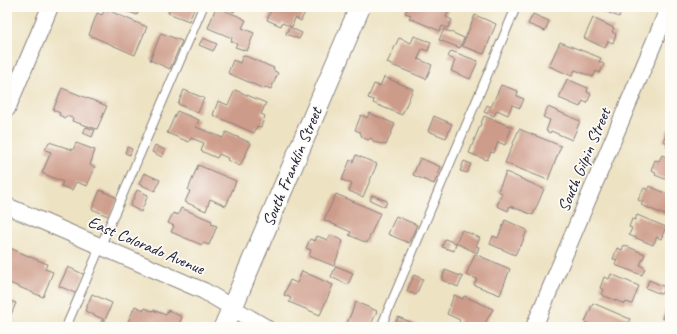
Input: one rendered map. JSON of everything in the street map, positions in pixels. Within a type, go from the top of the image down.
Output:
[{"type":"street","points":[[7,108],[50,7]]},
{"type":"street","name":"South Franklin Street","points":[[224,327],[360,7]]},
{"type":"street","name":"South Gilpin Street","points":[[534,327],[669,7]]},
{"type":"street","name":"East Colorado Avenue","points":[[7,206],[204,291],[265,327]]},
{"type":"lane","points":[[66,327],[203,7]]},
{"type":"lane","points":[[382,327],[516,7]]},
{"type":"building","points":[[117,7],[151,7],[150,10],[139,9],[137,15]]},
{"type":"building","points":[[170,7],[195,7],[189,21],[168,13]]},
{"type":"building","points":[[216,7],[246,20],[242,28],[254,33],[247,51],[235,47],[237,44],[231,41],[232,38],[208,28]]},
{"type":"building","points":[[223,7],[236,7],[234,12]]},
{"type":"building","points":[[272,7],[307,7],[301,21],[295,18],[292,27],[282,23],[281,26],[267,20]]},
{"type":"building","points":[[408,7],[443,7],[449,10],[446,17],[452,20],[448,28],[442,26],[440,31],[409,18],[411,15],[405,13]]},
{"type":"building","points":[[595,7],[628,7],[625,14],[621,12],[619,17]]},
{"type":"building","points":[[105,9],[147,27],[135,55],[89,35],[97,13],[102,15]]},
{"type":"building","points":[[533,14],[549,21],[545,31],[528,24]]},
{"type":"building","points":[[475,15],[496,24],[484,54],[462,46]]},
{"type":"building","points":[[593,18],[614,28],[612,32],[616,34],[613,43],[608,41],[605,48],[584,38]]},
{"type":"building","points":[[289,27],[302,33],[299,39],[286,34]]},
{"type":"building","points":[[444,29],[464,38],[460,48],[439,40]]},
{"type":"building","points":[[161,33],[182,41],[170,69],[150,60]]},
{"type":"building","points":[[414,36],[431,42],[428,51],[422,49],[418,59],[432,65],[426,79],[387,63],[399,38],[411,43]]},
{"type":"building","points":[[203,38],[217,44],[213,51],[199,45]]},
{"type":"building","points":[[560,42],[601,58],[599,62],[604,64],[600,73],[596,71],[593,77],[575,70],[572,76],[549,66]]},
{"type":"building","points":[[451,51],[478,61],[470,79],[451,71],[455,60],[448,57]]},
{"type":"building","points":[[243,55],[274,68],[273,70],[278,73],[271,89],[265,87],[264,89],[228,73],[233,60],[240,63]]},
{"type":"building","points":[[384,77],[413,89],[402,115],[373,103],[374,100],[368,98],[374,84],[380,86]]},
{"type":"building","points":[[567,79],[588,88],[587,92],[591,94],[587,103],[583,101],[580,107],[559,98]]},
{"type":"building","points":[[501,85],[518,91],[517,96],[524,99],[520,108],[512,105],[508,115],[497,110],[494,116],[484,112],[487,105],[491,107]]},
{"type":"building","points":[[62,88],[107,106],[97,129],[72,121],[73,118],[66,116],[65,118],[59,115],[60,113],[53,110]]},
{"type":"building","points":[[184,90],[204,98],[198,113],[178,104]]},
{"type":"building","points":[[235,90],[266,103],[261,114],[265,116],[261,127],[257,126],[254,133],[213,115],[218,101],[228,105]]},
{"type":"building","points":[[548,107],[580,121],[572,140],[551,131],[550,133],[546,131],[550,120],[543,117]]},
{"type":"building","points":[[177,111],[199,120],[196,127],[223,138],[226,132],[251,143],[240,166],[227,160],[228,158],[219,154],[217,158],[201,151],[204,143],[191,138],[189,142],[167,133]]},
{"type":"building","points":[[369,113],[395,124],[386,145],[374,142],[371,138],[368,140],[362,137],[360,132],[355,130],[361,115],[367,118]]},
{"type":"building","points":[[434,116],[452,124],[446,138],[428,131]]},
{"type":"building","points":[[484,116],[512,127],[505,145],[498,142],[494,153],[491,152],[487,160],[469,153]]},
{"type":"building","points":[[86,127],[95,130],[92,137],[83,133]]},
{"type":"building","points":[[519,129],[561,146],[548,180],[505,163]]},
{"type":"building","points":[[668,129],[670,130],[670,147],[666,146],[668,143],[663,141]]},
{"type":"building","points":[[49,142],[73,150],[76,143],[95,150],[90,165],[95,167],[87,186],[76,182],[72,190],[61,186],[63,182],[42,173],[51,152],[45,150]]},
{"type":"building","points":[[155,145],[165,150],[162,157],[152,152]]},
{"type":"building","points":[[127,147],[132,149],[130,155],[125,153]]},
{"type":"building","points":[[356,155],[377,164],[363,197],[349,191],[352,184],[342,180],[350,160],[353,162]]},
{"type":"building","points":[[662,155],[670,159],[670,181],[655,175],[656,172],[651,170],[655,160],[659,161]]},
{"type":"building","points":[[420,158],[441,167],[434,184],[413,175]]},
{"type":"building","points":[[464,161],[471,164],[467,173],[460,171]]},
{"type":"building","points":[[198,165],[236,181],[226,206],[210,199],[206,211],[185,202]]},
{"type":"building","points":[[506,172],[544,189],[533,215],[510,206],[508,211],[497,206],[502,193],[498,191]]},
{"type":"building","points":[[144,173],[160,180],[155,191],[139,184]]},
{"type":"building","points":[[649,186],[670,195],[670,217],[641,205],[643,202],[638,200],[644,188],[648,190]]},
{"type":"building","points":[[100,190],[118,198],[110,217],[92,209]]},
{"type":"building","points":[[137,190],[148,195],[141,212],[130,206]]},
{"type":"building","points":[[336,194],[380,213],[367,243],[349,235],[351,232],[324,220]]},
{"type":"building","points":[[372,195],[387,201],[385,207],[370,200]]},
{"type":"building","points":[[181,208],[212,221],[211,224],[217,226],[209,245],[203,243],[202,245],[171,232],[174,226],[168,223],[173,213],[178,215]]},
{"type":"building","points":[[637,215],[666,227],[661,239],[657,237],[653,245],[629,235],[632,228],[629,227],[632,219],[635,220]]},
{"type":"building","points":[[396,216],[417,225],[409,243],[388,234]]},
{"type":"building","points":[[505,220],[527,230],[521,246],[520,245],[515,255],[490,244],[493,236],[498,238]]},
{"type":"building","points":[[462,230],[480,238],[476,246],[479,247],[477,253],[456,243]]},
{"type":"building","points":[[331,235],[343,241],[334,266],[309,256],[311,250],[306,248],[310,239],[315,241],[317,236],[328,240]]},
{"type":"building","points":[[445,239],[456,243],[454,251],[442,247]]},
{"type":"building","points":[[624,245],[645,254],[640,265],[645,268],[642,275],[615,265],[617,260],[613,259],[617,248],[622,250]]},
{"type":"building","points":[[10,248],[47,264],[45,269],[53,272],[43,297],[7,282],[7,255]]},
{"type":"building","points":[[475,254],[510,269],[500,295],[474,285],[477,279],[466,275]]},
{"type":"building","points":[[336,266],[353,273],[348,285],[331,277]]},
{"type":"building","points":[[68,267],[85,275],[77,294],[59,286]]},
{"type":"building","points":[[445,270],[463,277],[458,287],[442,280]]},
{"type":"building","points":[[302,271],[333,285],[320,315],[289,302],[291,298],[284,295],[290,280],[297,283]]},
{"type":"building","points":[[611,274],[639,286],[632,304],[626,302],[625,304],[602,295],[604,290],[600,288],[604,277],[609,279]]},
{"type":"building","points":[[414,275],[423,279],[416,295],[407,291]]},
{"type":"building","points":[[649,280],[665,287],[661,294],[646,288]]},
{"type":"building","points":[[92,294],[112,303],[105,320],[85,311]]},
{"type":"building","points":[[454,295],[463,299],[464,296],[493,309],[483,327],[457,327],[460,320],[447,314]]},
{"type":"building","points":[[7,300],[16,303],[7,324]]},
{"type":"building","points":[[356,302],[377,311],[370,327],[357,327],[347,323]]},
{"type":"building","points":[[593,303],[630,319],[627,327],[596,327],[585,322]]},
{"type":"building","points":[[668,303],[670,304],[670,322],[662,318]]},
{"type":"building","points":[[135,306],[144,310],[145,308],[166,315],[168,310],[182,317],[178,327],[135,327],[127,324]]},
{"type":"building","points":[[398,317],[418,325],[417,327],[394,327]]},
{"type":"building","points":[[102,320],[108,323],[107,327],[99,326]]}]
